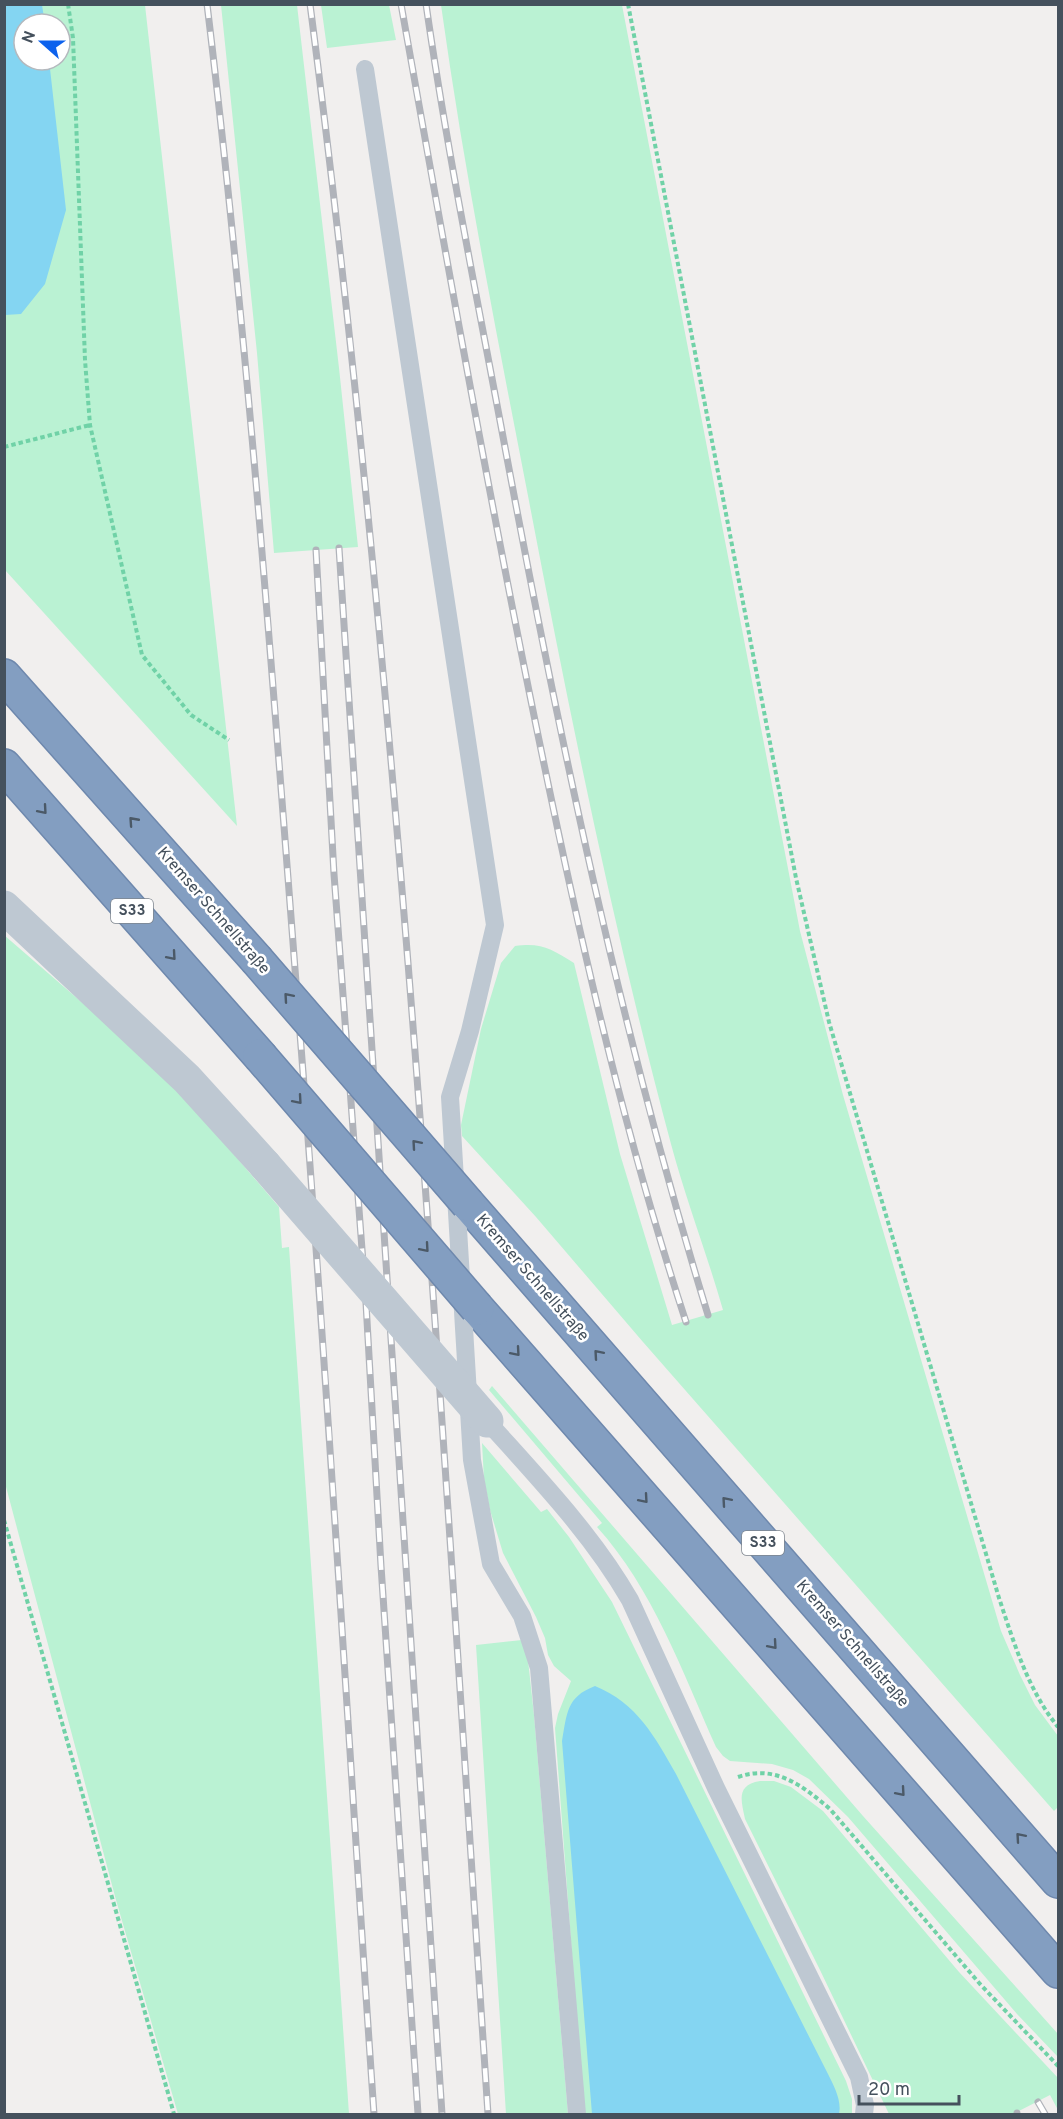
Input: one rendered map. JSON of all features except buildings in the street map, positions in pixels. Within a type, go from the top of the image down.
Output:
[{"type":"highway","name":"Kremser Schnellstraße","points":[[4,676],[256,959],[1059,1881]]},
{"type":"highway","name":"S33","points":[[4,766],[1059,1971]]},
{"type":"street","points":[[4,907],[188,1079],[487,1421]]},
{"type":"lane","points":[[365,69],[495,925],[470,1031],[450,1097],[472,1460],[491,1564],[522,1616],[539,1668],[578,2115]]},
{"type":"lane","points":[[487,1421],[587,1536],[614,1572],[646,1632],[716,1788],[859,2078],[866,2105],[864,2115]]},
{"type":"path","points":[[68,4],[73,38],[85,360],[90,425],[142,655],[191,715],[229,740]]},
{"type":"path","points":[[628,4],[796,878],[829,1022],[999,1598],[1035,1694],[1042,1707],[1059,1727]]},
{"type":"path","points":[[4,447],[90,425]]},
{"type":"path","points":[[4,1520],[174,2115]]},
{"type":"path","points":[[716,1788],[732,1779],[763,1772],[789,1779],[806,1789],[830,1809],[980,1984],[1059,2066]]},
{"type":"green space","points":[[5,5],[145,5],[237,826],[5,570]]},
{"type":"green space","points":[[221,5],[297,5],[358,547],[274,553],[257,353]]},
{"type":"green space","points":[[321,5],[389,5],[396,40],[327,48]]},
{"type":"green space","points":[[441,5],[622,5],[800,931],[843,1095],[1001,1631],[1035,1705],[1058,1736],[1058,1807],[1054,1811],[536,1217],[462,1136],[461,1125],[481,1029],[501,963],[515,946],[532,945],[553,950],[574,963],[620,1154],[672,1325],[723,1310],[671,1144],[594,824],[560,662],[493,315]]},
{"type":"green space","points":[[4,935],[176,1087],[279,1207],[282,1248],[289,1247],[349,2114],[178,2114],[116,1900],[5,1483]]},
{"type":"green space","points":[[492,1386],[863,1816],[1058,2034],[1058,2057],[1017,2014],[848,1817],[809,1779],[793,1770],[772,1764],[730,1761],[723,1756],[716,1747],[678,1660],[650,1604],[617,1551],[597,1527],[602,1523],[489,1390]]},
{"type":"green space","points":[[482,1443],[541,1512],[547,1509],[569,1537],[612,1602],[846,2081],[852,2099],[852,2114],[584,2114],[555,1728],[571,1681],[554,1666],[548,1655],[545,1638],[536,1617],[503,1553],[490,1510],[484,1479]]},
{"type":"green space","points":[[522,1640],[528,1660],[534,1715],[568,2114],[506,2114],[476,1645]]},
{"type":"green space","points":[[760,1781],[774,1781],[791,1787],[823,1811],[959,1972],[1058,2078],[1058,2110],[1050,2095],[1013,2114],[889,2114],[745,1819],[742,1794],[747,1786]]},
{"type":"water","points":[[4,5],[42,5],[43,12],[12,12],[12,72],[50,72],[66,210],[45,284],[21,314],[5,315]]},
{"type":"water","points":[[595,1686],[610,1693],[634,1712],[652,1734],[676,1774],[833,2083],[840,2109],[839,2114],[592,2114],[562,1741],[567,1715],[573,1701],[585,1690]]},
{"type":"railway","points":[[207,4],[222,131],[259,512],[319,1294],[374,2114]]},
{"type":"railway","points":[[310,4],[342,267],[370,530],[394,794],[435,1322],[488,2114]]},
{"type":"railway","points":[[401,4],[495,520],[562,850],[618,1087],[661,1244],[686,1322]]},
{"type":"railway","points":[[426,4],[463,224],[525,552],[570,772],[619,991],[676,1207],[708,1315]]},
{"type":"railway","points":[[339,548],[442,2114]]},
{"type":"railway","points":[[316,550],[334,874],[366,1303],[381,1566],[418,2114]]},
{"type":"railway","points":[[1038,2102],[1045,2114]]}]
